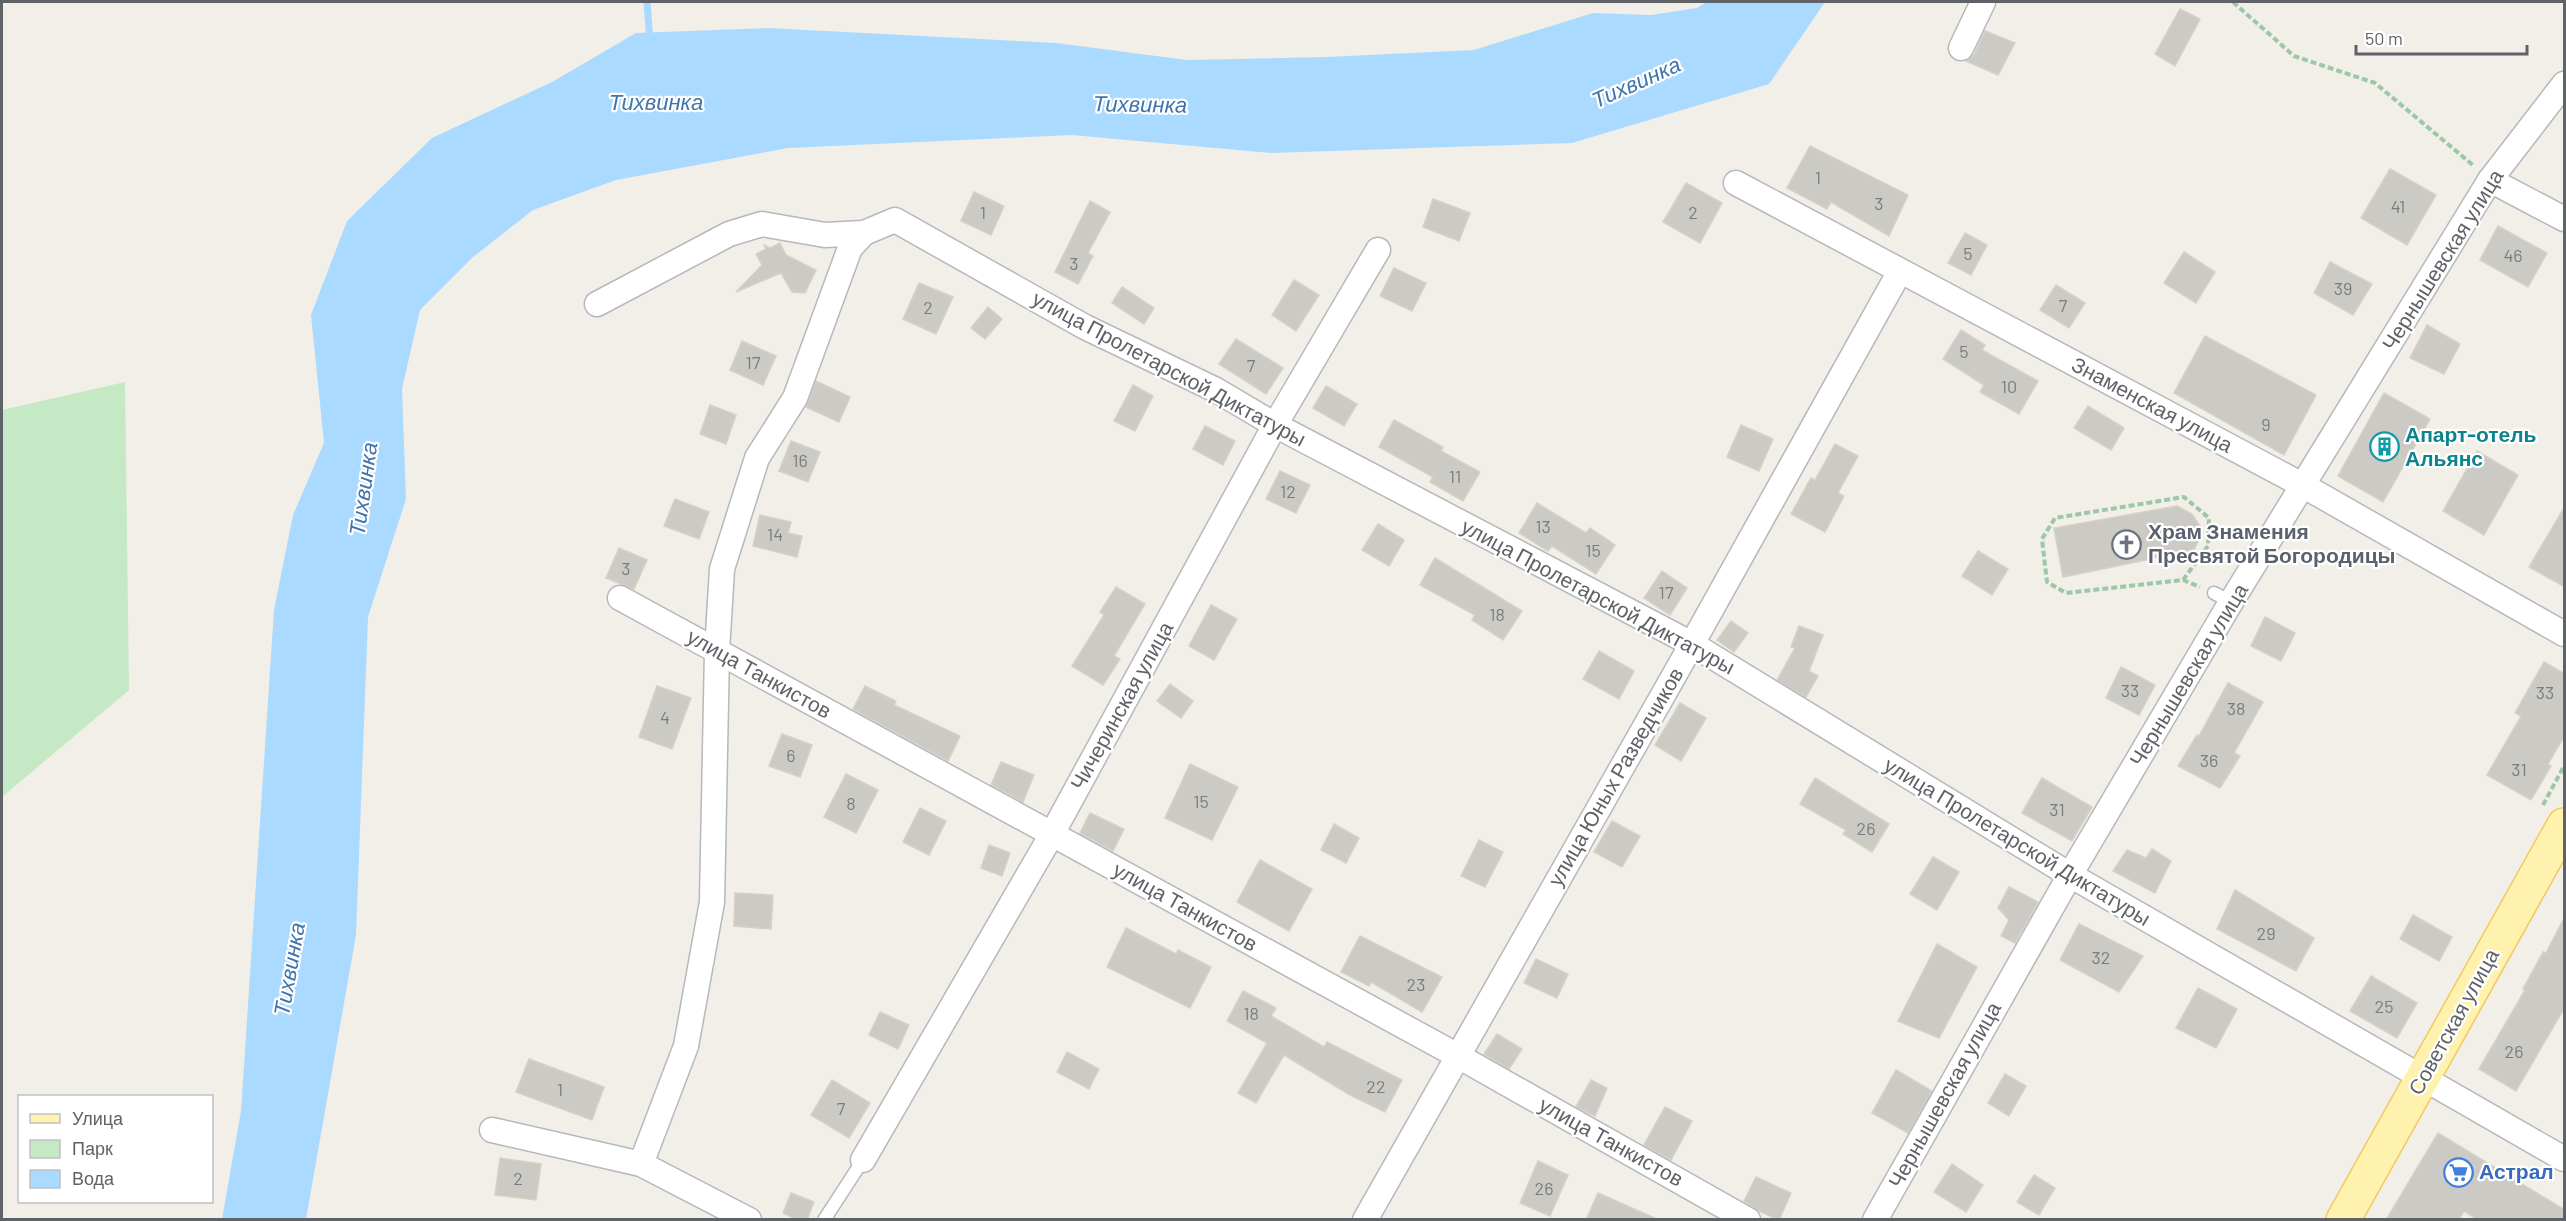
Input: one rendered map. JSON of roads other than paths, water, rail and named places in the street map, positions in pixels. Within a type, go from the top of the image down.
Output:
[{"type":"main road","name":"Советская улица","points":[[2343,1220],[2565,825]]},
{"type":"street","points":[[1961,48],[1983,2]]},
{"type":"street","name":"Чернышевская улица","points":[[1875,1220],[2070,875],[2223,597],[2304,486],[2490,180],[2565,84]]},
{"type":"street","points":[[2490,180],[2565,219]]},
{"type":"street","name":"Знаменская улица","points":[[1736,183],[2304,486],[2565,634]]},
{"type":"street","name":"улица Пролетарской Диктатуры","points":[[597,304],[729,234],[762,224],[825,236],[864,233],[895,220],[1086,327],[1216,390],[1275,425],[1692,644],[2070,875],[2565,1159]]},
{"type":"street","points":[[641,1164],[686,1046],[712,902],[717,651],[722,568],[757,458],[795,398],[850,248],[864,233]]},
{"type":"street","name":"Чичеринская улица","points":[[863,1160],[1052,834],[1275,425],[1378,250]]},
{"type":"street","name":"улица Юных Разведчиков","points":[[1365,1220],[1692,644],[1900,271]]},
{"type":"street","name":"улица Танкистов","points":[[620,598],[1458,1056],[1748,1220]]},
{"type":"street","points":[[492,1130],[641,1164],[749,1220]]},
{"type":"lane","points":[[824,1220],[863,1160]]},
{"type":"water","name":"Тихвинка","points":[[1707,2],[1825,2],[1769,84],[1572,143],[1271,153],[1072,135],[788,148],[616,180],[533,210],[473,257],[420,310],[402,389],[406,499],[368,617],[356,935],[306,1219],[222,1219],[241,1111],[274,610],[293,515],[324,443],[311,315],[347,221],[432,138],[552,82],[636,33],[768,28],[1056,43],[1187,60],[1327,57],[1474,50],[1593,13],[1651,15],[1697,8]]},
{"type":"waterway","points":[[647,2],[650,42]]},
{"type":"place","name":"Апарт-отель Альянс","points":[[2384,447]]},
{"type":"place","name":"Храм Знамения Пресвятой Богородицы","points":[[2127,544]]},
{"type":"place","name":"Астрал","points":[[2458,1172]]}]
